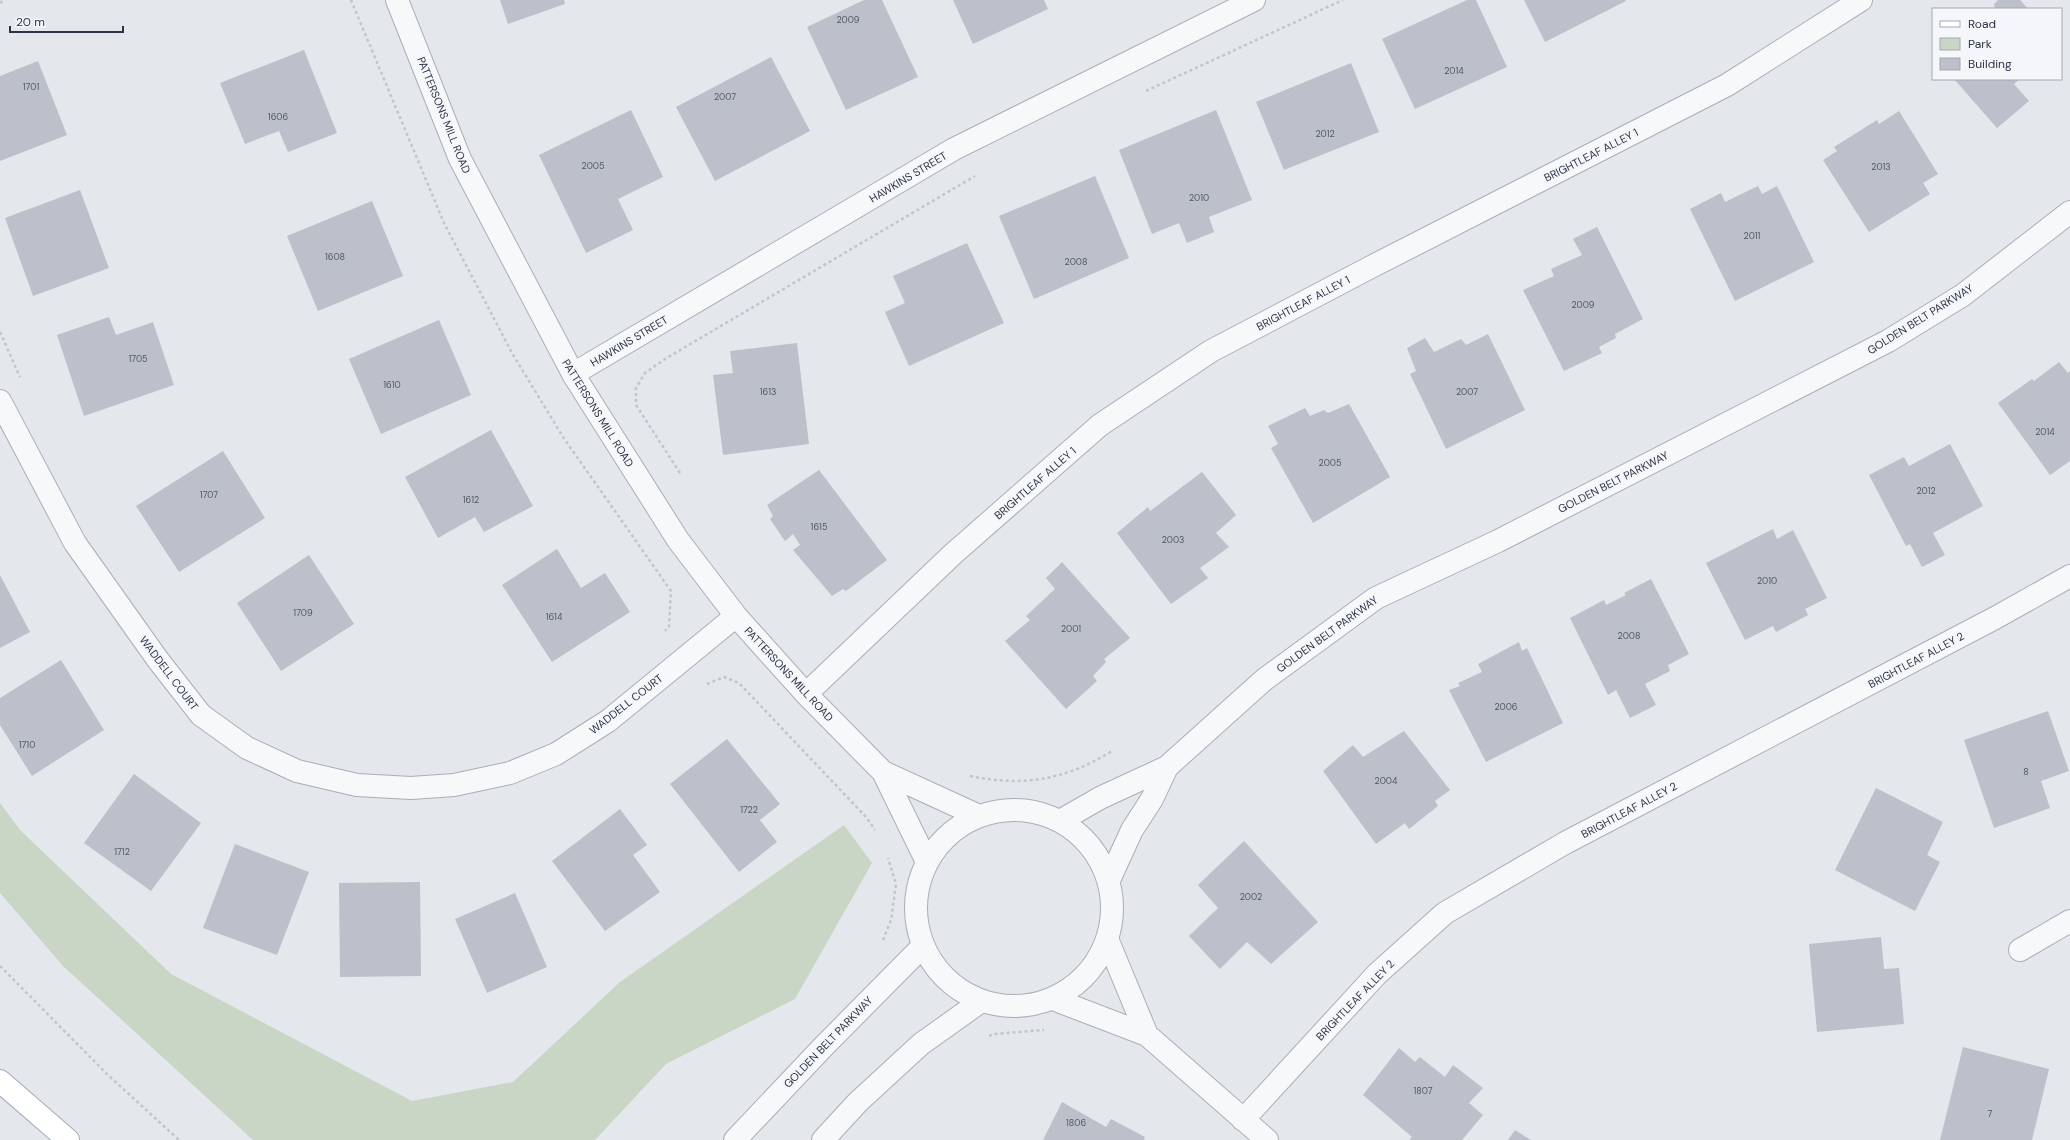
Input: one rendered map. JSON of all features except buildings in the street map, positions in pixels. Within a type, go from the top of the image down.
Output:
[{"type":"main road","points":[[0,1081],[68,1140]]},
{"type":"street","name":"PATTERSONS MILL ROAD","points":[[397,0],[460,159],[573,374],[678,540],[736,616],[806,694],[883,772],[927,862]]},
{"type":"street","name":"HAWKINS STREET","points":[[573,374],[954,149],[1254,0]]},
{"type":"street","name":"BRIGHTLEAF ALLEY 1","points":[[806,694],[953,554],[1100,425],[1211,351],[1369,268],[1727,85],[1861,0]]},
{"type":"street","name":"GOLDEN BELT PARKWAY","points":[[1060,821],[1100,798],[1167,767],[1265,679],[1376,598],[1498,541],[1888,341],[1963,295],[2070,212]]},
{"type":"street","name":"WADDELL COURT","points":[[0,400],[75,543],[158,660],[201,714],[247,748],[297,771],[357,785],[411,788],[454,785],[510,773],[556,754],[608,721],[736,616]]},
{"type":"street","name":"BRIGHTLEAF ALLEY 2","points":[[1243,1120],[1377,974],[1445,913],[1565,843],[1995,618],[2070,576]]},
{"type":"street","name":"GOLDEN BELT PARKWAY","points":[[1109,880],[1132,830],[1152,799],[1167,767]]},
{"type":"street","name":"PATTERSONS MILL ROAD","points":[[883,772],[979,816]]},
{"type":"street","points":[[1006,810],[1033,811],[1060,821],[1082,836],[1098,856],[1109,880],[1113,911],[1108,941],[1095,966],[1076,986],[1053,1000],[1030,1006],[1011,1007],[980,1002],[956,989],[937,970],[923,946],[916,918],[917,890],[927,862],[940,843],[957,827],[979,816],[1006,810]]},
{"type":"street","points":[[2020,950],[2070,921]]},
{"type":"street","points":[[1108,941],[1147,1035]]},
{"type":"street","name":"GOLDEN BELT PARKWAY","points":[[736,1140],[824,1046],[923,946]]},
{"type":"street","points":[[1053,1000],[1147,1035],[1267,1140]]},
{"type":"street","points":[[823,1140],[858,1102],[921,1044],[980,1002]]},
{"type":"path","points":[[0,3],[4,0]]},
{"type":"path","points":[[351,0],[444,223],[512,353],[564,437],[671,591],[669,626],[661,637]]},
{"type":"path","points":[[1143,92],[1343,0]]},
{"type":"path","points":[[680,473],[636,405],[636,388],[646,373],[665,359],[977,175]]},
{"type":"path","points":[[0,332],[22,380]]},
{"type":"path","points":[[707,684],[724,677],[739,683],[866,817],[877,834]]},
{"type":"path","points":[[966,775],[997,781],[1034,781],[1062,775],[1112,751]]},
{"type":"path","points":[[882,945],[891,920],[896,884],[887,853]]},
{"type":"path","points":[[0,966],[102,1070],[179,1140]]},
{"type":"path","points":[[987,1037],[994,1034],[1044,1030],[1050,1032]]},
{"type":"green space","points":[[0,803],[21,831],[171,974],[412,1101],[513,1082],[620,982],[844,825],[872,863],[795,999],[666,1064],[595,1140],[253,1140],[63,966],[0,893]]}]
